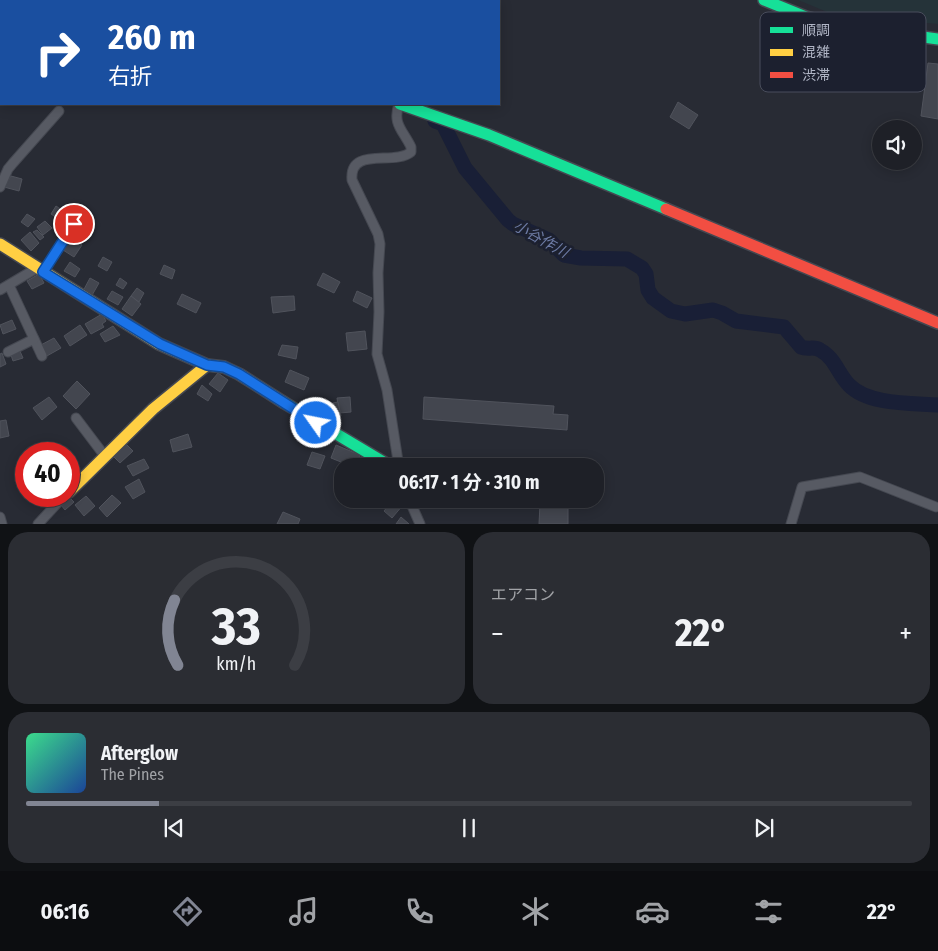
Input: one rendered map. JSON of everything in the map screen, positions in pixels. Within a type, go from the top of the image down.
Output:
[{"type":"street","points":[[764,0],[794,12]]},
{"type":"street","points":[[398,458],[387,390],[377,354],[380,244],[378,234],[352,180],[351,170],[361,161],[408,155],[411,152],[411,147],[400,129],[396,117],[399,105]]},
{"type":"street","points":[[402,105],[489,135],[938,323]]},
{"type":"street","points":[[0,187],[13,162],[59,111]]},
{"type":"street","points":[[0,290],[40,270],[74,224]]},
{"type":"street","points":[[0,244],[160,344],[207,365],[224,367],[239,374],[376,458]]},
{"type":"street","points":[[9,285],[42,356]]},
{"type":"street","points":[[8,352],[34,338]]},
{"type":"street","points":[[80,480],[153,409],[207,365]]},
{"type":"street","points":[[76,418],[104,455]]},
{"type":"street","points":[[791,524],[802,487],[860,477],[936,507]]},
{"type":"street","points":[[38,524],[54,507]]},
{"type":"street","points":[[413,508],[420,524]]},
{"type":"street","points":[[0,517],[2,524]]},
{"type":"shaded area","points":[[798,0],[938,0],[938,24],[926,23],[926,12],[827,12]]},
{"type":"building","points":[[928,63],[938,64],[938,119],[921,116],[924,92],[926,92]]},
{"type":"building","points":[[678,102],[698,115],[689,129],[670,117]]},
{"type":"building","points":[[11,176],[22,179],[19,191],[4,187]]},
{"type":"building","points":[[56,206],[68,214],[62,221],[51,214]]},
{"type":"building","points":[[27,214],[35,219],[28,227],[21,222]]},
{"type":"building","points":[[45,221],[52,228],[43,235],[37,227]]},
{"type":"building","points":[[37,230],[44,237],[40,240],[33,232]]},
{"type":"building","points":[[30,232],[39,243],[31,251],[21,240]]},
{"type":"building","points":[[71,238],[82,245],[74,257],[63,250]]},
{"type":"building","points":[[103,257],[112,262],[107,271],[98,266]]},
{"type":"building","points":[[70,262],[80,269],[75,277],[64,271]]},
{"type":"building","points":[[164,265],[175,270],[172,279],[160,274]]},
{"type":"building","points":[[323,273],[340,282],[334,293],[317,285]]},
{"type":"building","points":[[39,274],[44,283],[32,289],[27,281]]},
{"type":"building","points":[[90,278],[99,283],[91,297],[82,293]]},
{"type":"building","points":[[120,278],[127,283],[123,289],[116,285]]},
{"type":"building","points":[[137,288],[144,293],[139,302],[131,296]]},
{"type":"building","points":[[112,291],[123,297],[118,305],[107,299]]},
{"type":"building","points":[[357,291],[372,298],[367,308],[353,301]]},
{"type":"building","points":[[182,294],[201,303],[196,313],[177,304]]},
{"type":"building","points":[[131,296],[141,304],[132,316],[122,309]]},
{"type":"building","points":[[294,296],[295,310],[273,313],[271,297]]},
{"type":"building","points":[[102,314],[106,321],[102,324],[104,327],[91,334],[85,324]]},
{"type":"building","points":[[12,320],[16,329],[3,334],[0,325]]},
{"type":"building","points":[[80,325],[87,335],[70,346],[64,336]]},
{"type":"building","points":[[113,326],[120,335],[105,342],[100,334]]},
{"type":"building","points":[[365,331],[367,349],[348,351],[346,333]]},
{"type":"building","points":[[54,338],[61,348],[45,357],[39,346]]},
{"type":"building","points":[[282,345],[298,347],[296,359],[278,355]]},
{"type":"building","points":[[19,349],[23,358],[13,361],[10,352]]},
{"type":"building","points":[[2,353],[6,364],[0,367],[0,354]]},
{"type":"building","points":[[290,370],[309,378],[304,390],[285,382]]},
{"type":"building","points":[[218,373],[228,380],[220,392],[209,384]]},
{"type":"building","points":[[77,381],[90,394],[76,409],[63,396]]},
{"type":"building","points":[[202,385],[212,394],[208,401],[197,394]]},
{"type":"building","points":[[49,397],[57,407],[42,420],[33,408]]},
{"type":"building","points":[[350,397],[351,412],[339,413],[337,398]]},
{"type":"building","points":[[424,397],[554,406],[553,414],[568,415],[567,430],[423,419]]},
{"type":"building","points":[[338,402],[341,416],[324,419],[322,405]]},
{"type":"building","points":[[6,420],[9,436],[0,438],[0,421]]},
{"type":"building","points":[[302,425],[317,431],[313,441],[298,435]]},
{"type":"building","points":[[188,434],[192,447],[173,452],[170,440]]},
{"type":"building","points":[[124,442],[133,451],[120,463],[111,454]]},
{"type":"building","points":[[336,445],[360,455],[359,458],[331,458]]},
{"type":"building","points":[[312,452],[325,456],[320,469],[307,465]]},
{"type":"building","points":[[144,459],[149,468],[133,476],[127,466]]},
{"type":"building","points":[[139,479],[145,492],[133,499],[125,487]]},
{"type":"building","points":[[112,495],[121,503],[107,517],[99,508]]},
{"type":"building","points":[[86,496],[95,506],[84,516],[77,507],[80,507],[80,501]]},
{"type":"building","points":[[386,508],[400,508],[392,518],[384,511]]},
{"type":"building","points":[[540,508],[568,508],[568,524],[539,524]]},
{"type":"building","points":[[283,512],[300,519],[298,524],[277,524]]},
{"type":"building","points":[[401,517],[409,524],[396,524]]},
{"type":"waterway","name":"小谷作川","points":[[435,121],[443,124],[465,168],[508,220],[549,240],[564,255],[581,258],[627,259],[642,268],[646,274],[648,290],[653,298],[671,311],[685,314],[713,310],[736,321],[784,327],[801,347],[818,349],[825,353],[845,381],[857,392],[891,402],[938,405]]},
{"type":"traffic: fast","points":[[764,0],[794,12]]},
{"type":"traffic: fast","points":[[926,37],[938,39]]},
{"type":"traffic: fast","points":[[403,105],[489,135],[666,209]]},
{"type":"traffic: fast","points":[[283,402],[377,458]]},
{"type":"traffic: slow","points":[[0,244],[159,344],[207,365],[224,367],[239,374],[283,402]]},
{"type":"traffic: slow","points":[[80,481],[153,409],[207,365]]},
{"type":"traffic: jam","points":[[666,209],[938,323]]},
{"type":"route","points":[[74,224],[43,272],[160,344],[207,365],[224,367],[239,374],[316,423]]}]
